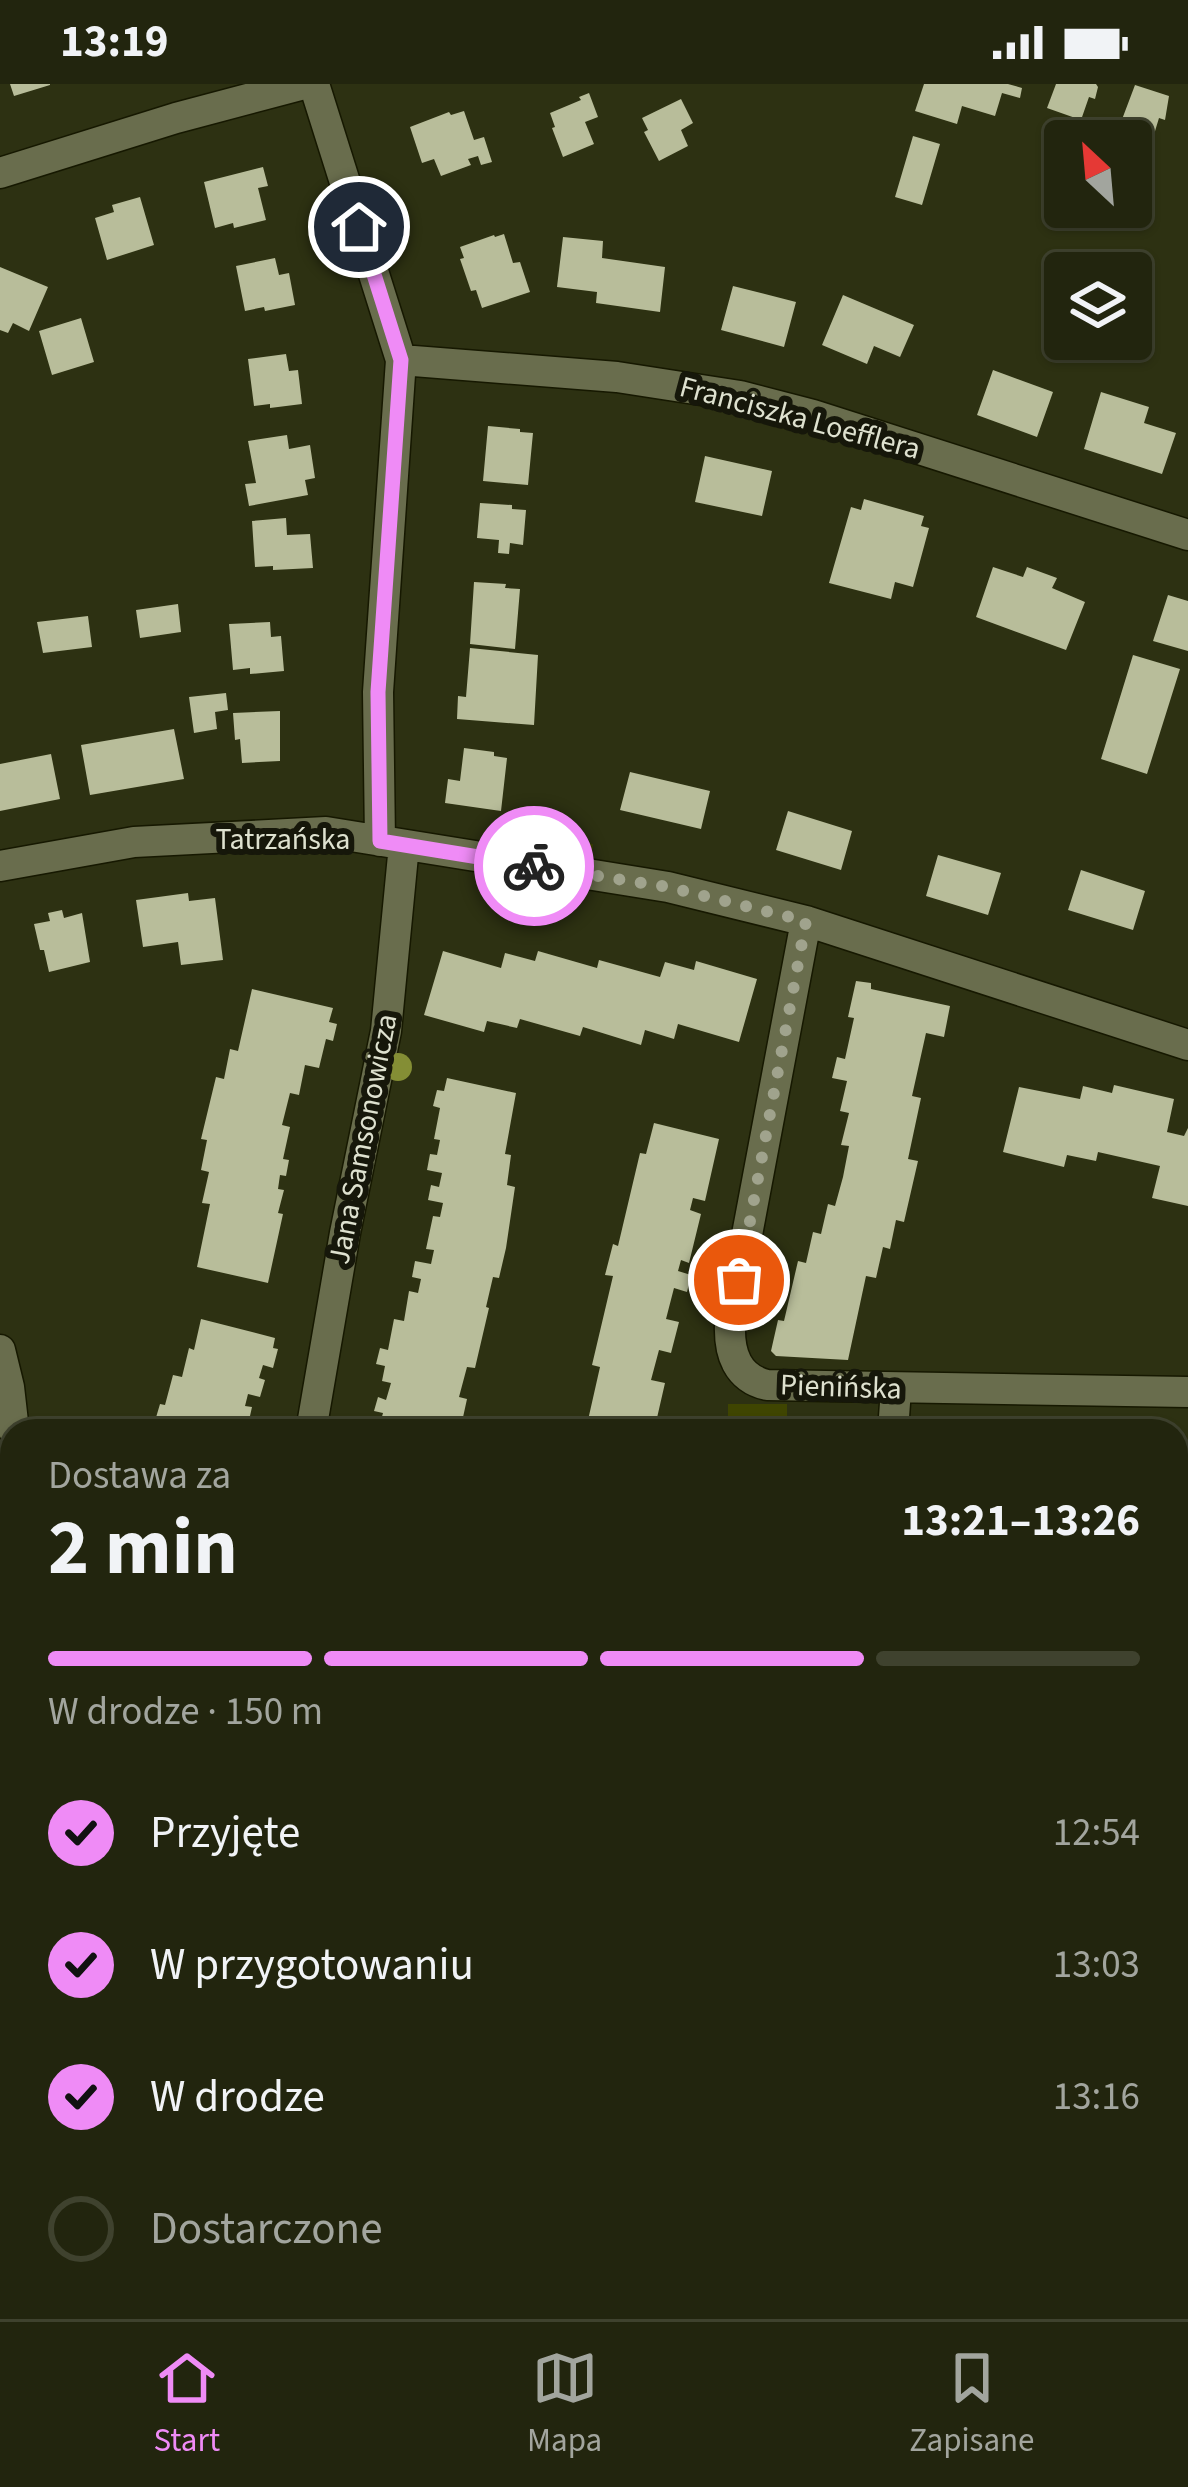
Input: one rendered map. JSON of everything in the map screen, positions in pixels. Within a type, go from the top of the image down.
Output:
[{"type":"street","points":[[0,173],[304,84]]},
{"type":"street","name":"Jana Samsonowicza","points":[[313,1419],[386,1031],[392,843],[378,692],[401,360],[314,84]]},
{"type":"street","name":"Franciszka Loefflera","points":[[401,360],[617,376],[740,396],[1188,535]]},
{"type":"street","name":"Tatrzańska","points":[[0,866],[134,842],[326,832],[668,887],[806,921],[1188,1045]]},
{"type":"street","name":"Pienińska","points":[[806,921],[730,1325],[729,1346],[745,1376],[757,1384],[1188,1392]]},
{"type":"street","points":[[0,1350],[13,1419]]},
{"type":"street","points":[[893,1419],[896,1389]]},
{"type":"green space","points":[[516,834],[593,844],[591,859],[515,843]]},
{"type":"green space","points":[[728,1404],[787,1404],[787,1419],[728,1419]]},
{"type":"building","points":[[10,84],[50,84],[50,85],[14,96]]},
{"type":"building","points":[[924,84],[1022,88],[1020,98],[1002,93],[995,116],[962,106],[957,124],[915,111]]},
{"type":"building","points":[[1056,84],[1098,87],[1081,120],[1047,108]]},
{"type":"building","points":[[1135,85],[1169,96],[1165,120],[1159,118],[1152,141],[1152,120],[1122,120]]},
{"type":"building","points":[[589,93],[598,117],[585,122],[594,144],[563,157],[550,113]]},
{"type":"building","points":[[681,99],[693,123],[681,130],[688,146],[659,161],[642,118]]},
{"type":"building","points":[[464,111],[474,140],[484,137],[492,162],[481,165],[478,156],[468,159],[471,165],[441,176],[434,159],[422,163],[410,127]]},
{"type":"building","points":[[913,136],[940,144],[922,205],[895,197]]},
{"type":"building","points":[[263,167],[268,186],[258,188],[266,220],[215,228],[204,182]]},
{"type":"building","points":[[140,197],[154,245],[107,260],[95,218],[114,212],[112,205]]},
{"type":"building","points":[[504,234],[513,263],[520,262],[530,292],[482,308],[476,290],[471,291],[460,247]]},
{"type":"building","points":[[563,237],[603,241],[602,258],[665,267],[660,312],[596,303],[597,292],[557,287]]},
{"type":"building","points":[[275,258],[279,275],[289,273],[295,305],[245,311],[236,266]]},
{"type":"building","points":[[0,267],[48,287],[29,331],[13,323],[8,333],[0,330]]},
{"type":"building","points":[[733,286],[796,302],[784,347],[721,330]]},
{"type":"building","points":[[843,295],[914,325],[900,357],[874,346],[867,364],[822,345]]},
{"type":"building","points":[[81,318],[94,362],[52,375],[39,331]]},
{"type":"building","points":[[286,354],[289,371],[298,370],[302,404],[254,406],[248,359]]},
{"type":"building","points":[[993,370],[1053,392],[1037,437],[977,415]]},
{"type":"building","points":[[1101,392],[1149,407],[1144,423],[1176,433],[1162,474],[1084,449]]},
{"type":"building","points":[[488,426],[533,433],[528,485],[483,481]]},
{"type":"building","points":[[287,435],[289,449],[310,445],[315,478],[305,480],[308,495],[249,506],[245,484],[256,483],[248,441]]},
{"type":"building","points":[[705,456],[772,471],[762,516],[695,502]]},
{"type":"building","points":[[864,499],[924,516],[921,526],[929,528],[913,587],[895,582],[891,599],[829,583],[851,507],[861,510]]},
{"type":"building","points":[[480,503],[526,510],[523,545],[510,543],[509,554],[498,553],[499,540],[477,538]]},
{"type":"building","points":[[286,518],[287,535],[310,534],[313,568],[255,567],[252,521]]},
{"type":"building","points":[[993,567],[1023,577],[1027,567],[1057,578],[1052,588],[1085,602],[1066,650],[976,617]]},
{"type":"building","points":[[474,582],[520,589],[515,649],[470,644]]},
{"type":"building","points":[[1168,595],[1188,601],[1188,651],[1153,641]]},
{"type":"building","points":[[178,604],[181,632],[140,638],[136,610]]},
{"type":"building","points":[[88,616],[92,647],[43,653],[37,622]]},
{"type":"building","points":[[270,622],[271,637],[281,636],[284,671],[250,674],[250,668],[233,670],[229,624]]},
{"type":"building","points":[[470,648],[538,655],[534,725],[457,719],[458,696],[466,697]]},
{"type":"building","points":[[1133,655],[1180,669],[1147,774],[1101,759]]},
{"type":"building","points":[[226,693],[228,710],[215,712],[217,729],[194,733],[189,697]]},
{"type":"building","points":[[280,711],[280,761],[242,763],[233,713]]},
{"type":"building","points":[[174,729],[184,779],[90,795],[81,745]]},
{"type":"building","points":[[464,748],[507,758],[501,811],[445,803],[448,779],[460,781]]},
{"type":"building","points":[[51,754],[60,799],[0,811],[0,764]]},
{"type":"building","points":[[630,772],[710,791],[701,829],[620,810]]},
{"type":"building","points":[[788,811],[852,831],[841,870],[776,850]]},
{"type":"building","points":[[938,855],[1001,873],[988,915],[926,896]]},
{"type":"building","points":[[1081,870],[1145,891],[1133,930],[1068,910]]},
{"type":"building","points":[[188,893],[189,901],[215,898],[223,960],[181,965],[178,942],[143,947],[136,900]]},
{"type":"building","points":[[62,910],[64,918],[82,913],[90,962],[49,972],[34,924],[50,921],[48,913]]},
{"type":"building","points":[[443,951],[501,968],[505,953],[535,961],[538,951],[597,968],[599,960],[660,977],[665,962],[694,970],[696,961],[757,979],[739,1042],[678,1024],[674,1039],[645,1030],[641,1045],[583,1027],[580,1036],[520,1019],[517,1028],[487,1021],[484,1032],[424,1015]]},
{"type":"building","points":[[856,981],[871,983],[871,989],[950,1006],[944,1037],[926,1033],[912,1096],[921,1098],[908,1159],[918,1161],[904,1222],[896,1220],[890,1249],[883,1247],[876,1278],[866,1276],[848,1360],[776,1356],[771,1351],[778,1320],[784,1321],[798,1261],[806,1263],[813,1232],[821,1234],[828,1204],[835,1206],[843,1177],[849,1146],[841,1145],[849,1113],[840,1111],[847,1081],[832,1078],[837,1057],[845,1059]]},
{"type":"building","points":[[252,989],[333,1008],[329,1022],[337,1024],[333,1041],[326,1039],[319,1068],[305,1065],[299,1095],[290,1093],[282,1125],[290,1127],[283,1159],[289,1160],[278,1189],[284,1190],[278,1213],[283,1214],[268,1283],[197,1267],[210,1204],[202,1203],[209,1172],[201,1170],[207,1140],[201,1139],[216,1077],[224,1079],[230,1049],[238,1051]]},
{"type":"building","points":[[447,1078],[516,1093],[505,1154],[511,1155],[507,1185],[515,1187],[506,1248],[499,1278],[493,1277],[475,1368],[467,1367],[459,1397],[467,1399],[463,1419],[381,1419],[383,1413],[374,1411],[378,1397],[386,1400],[391,1383],[382,1381],[385,1366],[376,1364],[380,1348],[388,1350],[394,1319],[404,1321],[409,1291],[418,1293],[421,1279],[412,1277],[415,1261],[431,1264],[434,1250],[426,1249],[433,1216],[440,1217],[443,1203],[428,1200],[431,1185],[439,1187],[442,1173],[427,1170],[430,1154],[437,1155],[440,1140],[434,1139],[440,1108],[433,1106],[437,1090],[444,1091]]},
{"type":"building","points":[[1114,1085],[1174,1099],[1167,1132],[1184,1136],[1188,1128],[1188,1206],[1152,1198],[1160,1166],[1098,1152],[1096,1161],[1067,1155],[1064,1167],[1003,1152],[1019,1087],[1080,1099],[1083,1086],[1112,1093]]},
{"type":"building","points":[[654,1123],[719,1139],[705,1201],[693,1198],[690,1210],[701,1214],[689,1263],[681,1260],[678,1271],[691,1275],[687,1292],[674,1288],[666,1319],[679,1322],[671,1353],[659,1350],[651,1380],[665,1383],[657,1419],[588,1419],[600,1367],[592,1365],[613,1276],[605,1275],[613,1244],[618,1246],[640,1153],[646,1154]]},
{"type":"building","points":[[201,1319],[275,1338],[273,1348],[278,1349],[273,1368],[263,1365],[259,1378],[265,1380],[260,1397],[248,1394],[245,1406],[252,1407],[249,1419],[156,1419],[160,1404],[165,1405],[173,1375],[182,1377],[189,1348],[194,1350]]},
{"type":"way so far","points":[[534,866],[668,887],[806,921],[739,1280]]},
{"type":"route","points":[[359,227],[401,360],[378,692],[380,841],[534,866]]}]
